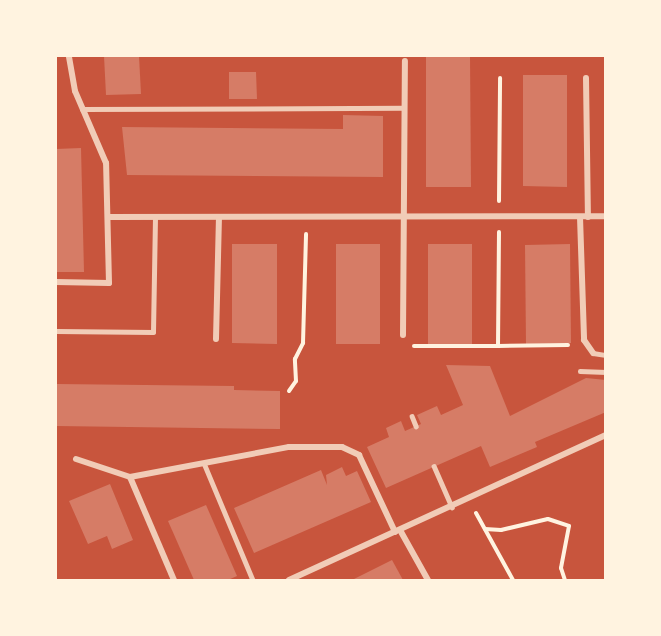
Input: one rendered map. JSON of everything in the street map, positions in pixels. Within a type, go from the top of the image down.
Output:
[{"type":"street","points":[[56,282],[109,283],[106,163],[82,109],[69,56]]},
{"type":"street","points":[[403,335],[405,61]]},
{"type":"street","points":[[586,78],[588,217]]},
{"type":"street","points":[[108,217],[606,216]]},
{"type":"street","points":[[580,217],[584,340],[593,353]]},
{"type":"street","points":[[216,339],[219,218]]},
{"type":"street","points":[[289,580],[606,435]]},
{"type":"street","points":[[76,459],[130,477],[289,447],[342,447],[359,455],[397,531],[428,580]]},
{"type":"street","points":[[130,477],[174,580]]},
{"type":"lane","points":[[82,109],[404,108]]},
{"type":"lane","points":[[56,331],[153,332],[155,218]]},
{"type":"lane","points":[[593,353],[606,355]]},
{"type":"lane","points":[[580,371],[606,372]]},
{"type":"lane","points":[[412,416],[416,426]]},
{"type":"lane","points":[[204,463],[253,580]]},
{"type":"lane","points":[[434,466],[452,507]]},
{"type":"path","points":[[498,346],[500,78]]},
{"type":"path","points":[[289,391],[296,381],[295,359],[303,343],[307,218]]},
{"type":"path","points":[[403,335],[403,346],[572,345]]},
{"type":"path","points":[[468,499],[513,580]]},
{"type":"path","points":[[485,529],[501,530],[548,519],[569,526],[561,568],[566,580]]},
{"type":"building","points":[[104,56],[139,56],[141,94],[106,95]]},
{"type":"building","points":[[426,56],[470,56],[471,187],[426,187]]},
{"type":"building","points":[[229,72],[256,72],[257,99],[229,99]]},
{"type":"building","points":[[523,75],[567,75],[567,187],[523,186]]},
{"type":"building","points":[[343,115],[383,116],[383,177],[127,175],[122,127],[343,129]]},
{"type":"building","points":[[81,148],[84,272],[56,272],[56,149]]},
{"type":"building","points":[[232,244],[277,244],[277,344],[232,343]]},
{"type":"building","points":[[336,244],[380,244],[380,344],[336,344]]},
{"type":"building","points":[[428,244],[472,244],[472,345],[428,345]]},
{"type":"building","points":[[570,244],[571,343],[526,344],[525,245]]},
{"type":"building","points":[[446,365],[490,366],[510,416],[586,378],[606,380],[606,412],[535,442],[537,447],[490,467],[481,446],[386,488],[367,447],[389,437],[386,428],[401,421],[405,431],[421,424],[417,415],[437,406],[441,415],[463,405]]},
{"type":"building","points":[[56,384],[234,386],[234,390],[280,391],[280,429],[56,426]]},
{"type":"building","points":[[342,467],[346,476],[357,471],[371,502],[254,553],[234,508],[321,470],[327,485],[326,475]]},
{"type":"building","points":[[110,484],[133,540],[112,549],[107,536],[88,544],[69,501]]},
{"type":"building","points":[[206,505],[237,576],[228,580],[194,580],[168,521]]},
{"type":"building","points":[[392,560],[403,580],[352,580]]}]
